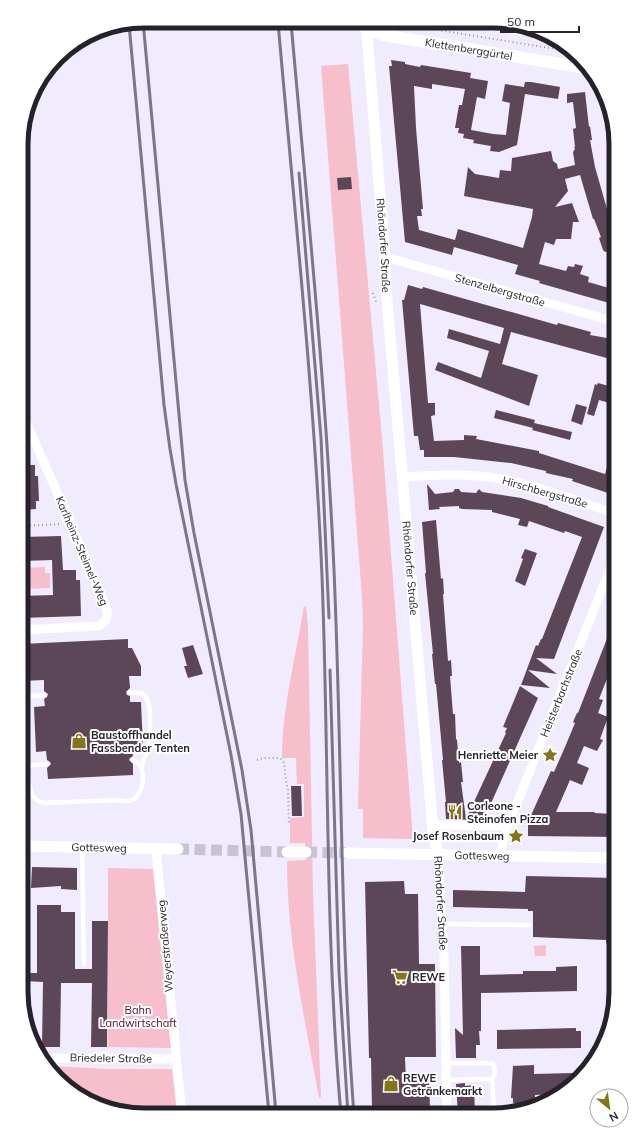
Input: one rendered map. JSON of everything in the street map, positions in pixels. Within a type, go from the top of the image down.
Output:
[{"type":"main road","name":"Klettenberggürtel","points":[[370,28],[383,35],[579,67]]},
{"type":"street","name":"Rhöndorfer Straße","points":[[363,28],[385,257],[386,289],[433,825],[438,855],[442,924],[447,1108]]},
{"type":"street","name":"Stenzelbergstraße","points":[[385,257],[609,320]]},
{"type":"street","name":"Karlheinz-Steimel-Weg","points":[[28,431],[71,524],[107,610],[107,619],[104,624],[99,626],[28,630]]},
{"type":"street","name":"Hirschbergstraße","points":[[402,477],[457,474],[501,479],[540,488],[609,512]]},
{"type":"street","name":"Heisterbachstraße","points":[[499,856],[508,826],[609,582]]},
{"type":"street","points":[[433,825],[508,826]]},
{"type":"street","name":"Gottesweg","points":[[28,846],[178,849]]},
{"type":"street","name":"Weyerstraßerweg","points":[[156,849],[181,1108]]},
{"type":"street","points":[[287,852],[306,852]]},
{"type":"street","name":"Gottesweg","points":[[347,853],[609,858]]},
{"type":"street","name":"Briedeler Straße","points":[[50,1058],[176,1059]]},
{"type":"lane","points":[[47,764],[28,765],[31,791],[33,798],[38,802],[43,804],[132,801],[138,795],[140,790],[143,778],[142,760],[148,753],[149,748],[149,707],[147,699],[144,695],[130,692]]},
{"type":"lane","points":[[28,697],[44,695]]},
{"type":"lane","points":[[133,760],[142,768]]},
{"type":"lane","points":[[82,847],[84,964]]},
{"type":"lane","points":[[442,924],[529,925]]},
{"type":"lane","points":[[446,1063],[493,1064],[495,1068],[495,1075],[492,1079],[494,1108]]},
{"type":"lane","points":[[447,1080],[492,1079]]},
{"type":"path","points":[[425,28],[559,50]]},
{"type":"path","points":[[28,526],[71,524]]},
{"type":"path","points":[[257,760],[264,758],[278,758],[284,763],[288,790],[289,825]]},
{"type":"green space","points":[[348,64],[382,438],[413,839],[363,838],[363,809],[358,809],[363,627],[362,597],[321,66]]},
{"type":"green space","points":[[45,567],[45,573],[50,573],[50,588],[28,589],[28,568]]},
{"type":"green space","points":[[304,606],[306,607],[308,627],[313,893],[321,1097],[319,1098],[293,951],[288,891],[287,861],[306,860],[305,843],[290,843],[290,818],[304,817],[304,784],[297,784],[296,758],[282,758],[284,720]]},
{"type":"green space","name":"Bahn Landwirtschaft","points":[[108,868],[153,869],[171,1048],[108,1047]]},
{"type":"green space","points":[[546,945],[546,956],[535,956],[534,946]]},
{"type":"green space","points":[[56,1066],[108,1069],[172,1069],[176,1108],[144,1108],[114,1104],[100,1099],[80,1088],[68,1079]]},
{"type":"building","points":[[391,60],[405,62],[405,64],[420,67],[421,65],[471,73],[470,78],[488,81],[485,99],[477,97],[471,130],[493,134],[506,135],[510,103],[502,101],[505,84],[524,87],[525,82],[531,82],[560,87],[558,99],[525,94],[517,145],[499,152],[490,151],[491,146],[473,143],[474,140],[463,138],[464,134],[458,133],[459,128],[455,128],[459,105],[462,105],[465,89],[432,84],[432,89],[414,86],[423,209],[421,209],[422,216],[417,216],[419,230],[455,240],[458,229],[523,248],[533,209],[464,196],[468,167],[475,174],[499,178],[500,170],[511,171],[512,158],[551,151],[553,161],[557,164],[558,169],[575,165],[573,152],[575,147],[573,129],[576,128],[573,102],[567,103],[567,94],[585,92],[592,140],[590,140],[595,167],[609,216],[609,253],[608,251],[605,252],[603,250],[599,238],[601,237],[593,219],[580,175],[565,179],[568,191],[555,207],[572,203],[579,222],[573,222],[571,239],[556,239],[554,245],[545,242],[539,264],[566,271],[568,266],[574,267],[575,264],[583,266],[580,274],[589,277],[588,282],[609,288],[609,303],[539,283],[540,281],[515,274],[518,265],[454,247],[452,255],[405,242],[389,66],[392,66]]},
{"type":"building","points":[[351,177],[352,189],[338,190],[337,178]]},
{"type":"building","points":[[408,285],[422,289],[423,287],[557,325],[558,323],[591,332],[590,335],[607,338],[607,340],[609,340],[609,359],[511,332],[502,364],[538,375],[529,406],[435,370],[438,362],[481,378],[489,351],[447,338],[449,329],[500,344],[504,328],[420,304],[428,403],[435,403],[435,415],[431,416],[434,441],[464,440],[464,435],[477,436],[476,439],[539,451],[539,453],[605,474],[609,461],[609,493],[572,481],[573,479],[511,463],[454,457],[424,457],[424,450],[420,450],[418,436],[414,436],[402,300],[404,300]]},
{"type":"building","points":[[598,383],[609,386],[609,403],[599,400],[594,416],[587,414],[595,384],[597,385]]},
{"type":"building","points":[[576,404],[587,407],[582,425],[571,421]]},
{"type":"building","points":[[496,410],[535,420],[534,423],[572,432],[570,440],[532,430],[533,428],[494,418]]},
{"type":"building","points":[[28,465],[35,465],[35,476],[38,476],[39,501],[36,501],[36,509],[28,510]]},
{"type":"building","points":[[427,484],[435,494],[453,492],[455,489],[459,489],[461,492],[476,493],[479,489],[482,492],[521,498],[548,506],[604,527],[554,659],[536,658],[557,674],[528,670],[550,688],[521,685],[536,645],[538,646],[542,639],[582,537],[565,531],[564,533],[529,521],[527,527],[518,525],[520,519],[492,512],[492,510],[462,509],[459,508],[459,506],[439,507],[440,509],[429,510]]},
{"type":"building","points":[[436,520],[441,579],[443,578],[448,661],[451,660],[452,676],[450,676],[453,714],[455,714],[459,763],[461,762],[463,782],[461,782],[466,819],[506,733],[507,728],[503,727],[520,686],[538,698],[484,819],[472,820],[446,819],[443,760],[432,654],[422,522]]},
{"type":"building","points":[[61,536],[63,570],[76,570],[76,580],[80,580],[81,616],[28,618],[28,596],[53,595],[52,560],[28,561],[28,537]]},
{"type":"building","points":[[525,549],[537,553],[525,586],[515,581]]},
{"type":"building","points":[[609,633],[609,674],[599,699],[603,700],[598,713],[608,717],[600,739],[603,740],[597,751],[584,746],[577,763],[589,768],[582,785],[570,780],[556,812],[595,812],[594,813],[609,814],[609,837],[528,836],[528,822],[551,771],[554,772],[575,723],[573,722],[578,713]]},
{"type":"building","points":[[128,639],[128,648],[132,648],[141,666],[141,676],[129,676],[130,688],[126,692],[127,695],[130,696],[130,702],[141,702],[143,747],[132,748],[133,756],[129,760],[133,764],[133,775],[48,779],[47,768],[51,764],[47,760],[46,751],[36,752],[34,707],[45,706],[44,699],[48,694],[44,691],[44,680],[28,681],[28,644]]},
{"type":"building","points":[[193,645],[203,674],[188,678],[184,666],[187,666],[182,648]]},
{"type":"building","points":[[291,786],[301,786],[302,816],[292,816]]},
{"type":"building","points":[[32,867],[77,868],[77,890],[61,889],[61,886],[31,888]]},
{"type":"building","points":[[526,876],[609,878],[609,943],[606,943],[606,940],[533,937],[533,911],[528,911],[528,909],[453,907],[453,890],[525,892]]},
{"type":"building","name":"REWE","points":[[404,881],[405,894],[418,894],[419,964],[435,964],[436,1057],[405,1057],[406,1083],[429,1083],[430,1108],[372,1108],[371,1058],[369,1058],[365,882]]},
{"type":"building","points":[[37,905],[61,905],[61,912],[75,912],[75,969],[92,969],[92,921],[108,921],[107,1047],[91,1047],[92,983],[61,983],[60,1047],[42,1047],[43,982],[28,981],[28,973],[37,973]]},
{"type":"building","points":[[461,946],[480,946],[480,975],[523,974],[523,971],[556,971],[556,967],[577,966],[577,991],[481,993],[481,1031],[479,1031],[480,1045],[476,1045],[476,1058],[456,1058],[455,1028],[463,1035]]},
{"type":"building","points":[[576,1028],[576,1031],[581,1031],[581,1048],[497,1049],[497,1030]]},
{"type":"building","points":[[534,1065],[534,1074],[573,1073],[573,1075],[546,1095],[535,1095],[535,1100],[526,1103],[513,1103],[513,1098],[511,1098],[513,1066]]},
{"type":"building","points":[[465,1083],[465,1086],[474,1085],[475,1108],[458,1108],[456,1084]]},
{"type":"tunnel","points":[[178,849],[287,852]]},
{"type":"tunnel","points":[[306,852],[347,853]]},
{"type":"railway","points":[[144,28],[185,480],[194,533],[242,770],[251,830],[275,1108]]},
{"type":"railway","points":[[279,28],[314,437],[322,576],[332,980],[340,1108]]},
{"type":"railway","points":[[292,28],[316,296],[331,501],[337,638],[346,979],[353,1108]]},
{"type":"railway","points":[[129,29],[164,405],[176,484],[231,755],[241,814],[268,1108]]},
{"type":"railway","points":[[299,173],[321,438],[329,618]]},
{"type":"railway","points":[[330,670],[339,972],[348,1108]]},
{"type":"place","name":"Baustoffhandel Fassbender Tenten","points":[[79,741]]},
{"type":"place","name":"Henriette Meier","points":[[550,755]]},
{"type":"place","name":"Corleone - Steinofen Pizza","points":[[455,812]]},
{"type":"place","name":"Josef Rosenbaum","points":[[516,836]]},
{"type":"place","name":"REWE","points":[[400,977]]},
{"type":"place","name":"REWE Getränkemarkt","points":[[391,1084]]}]
